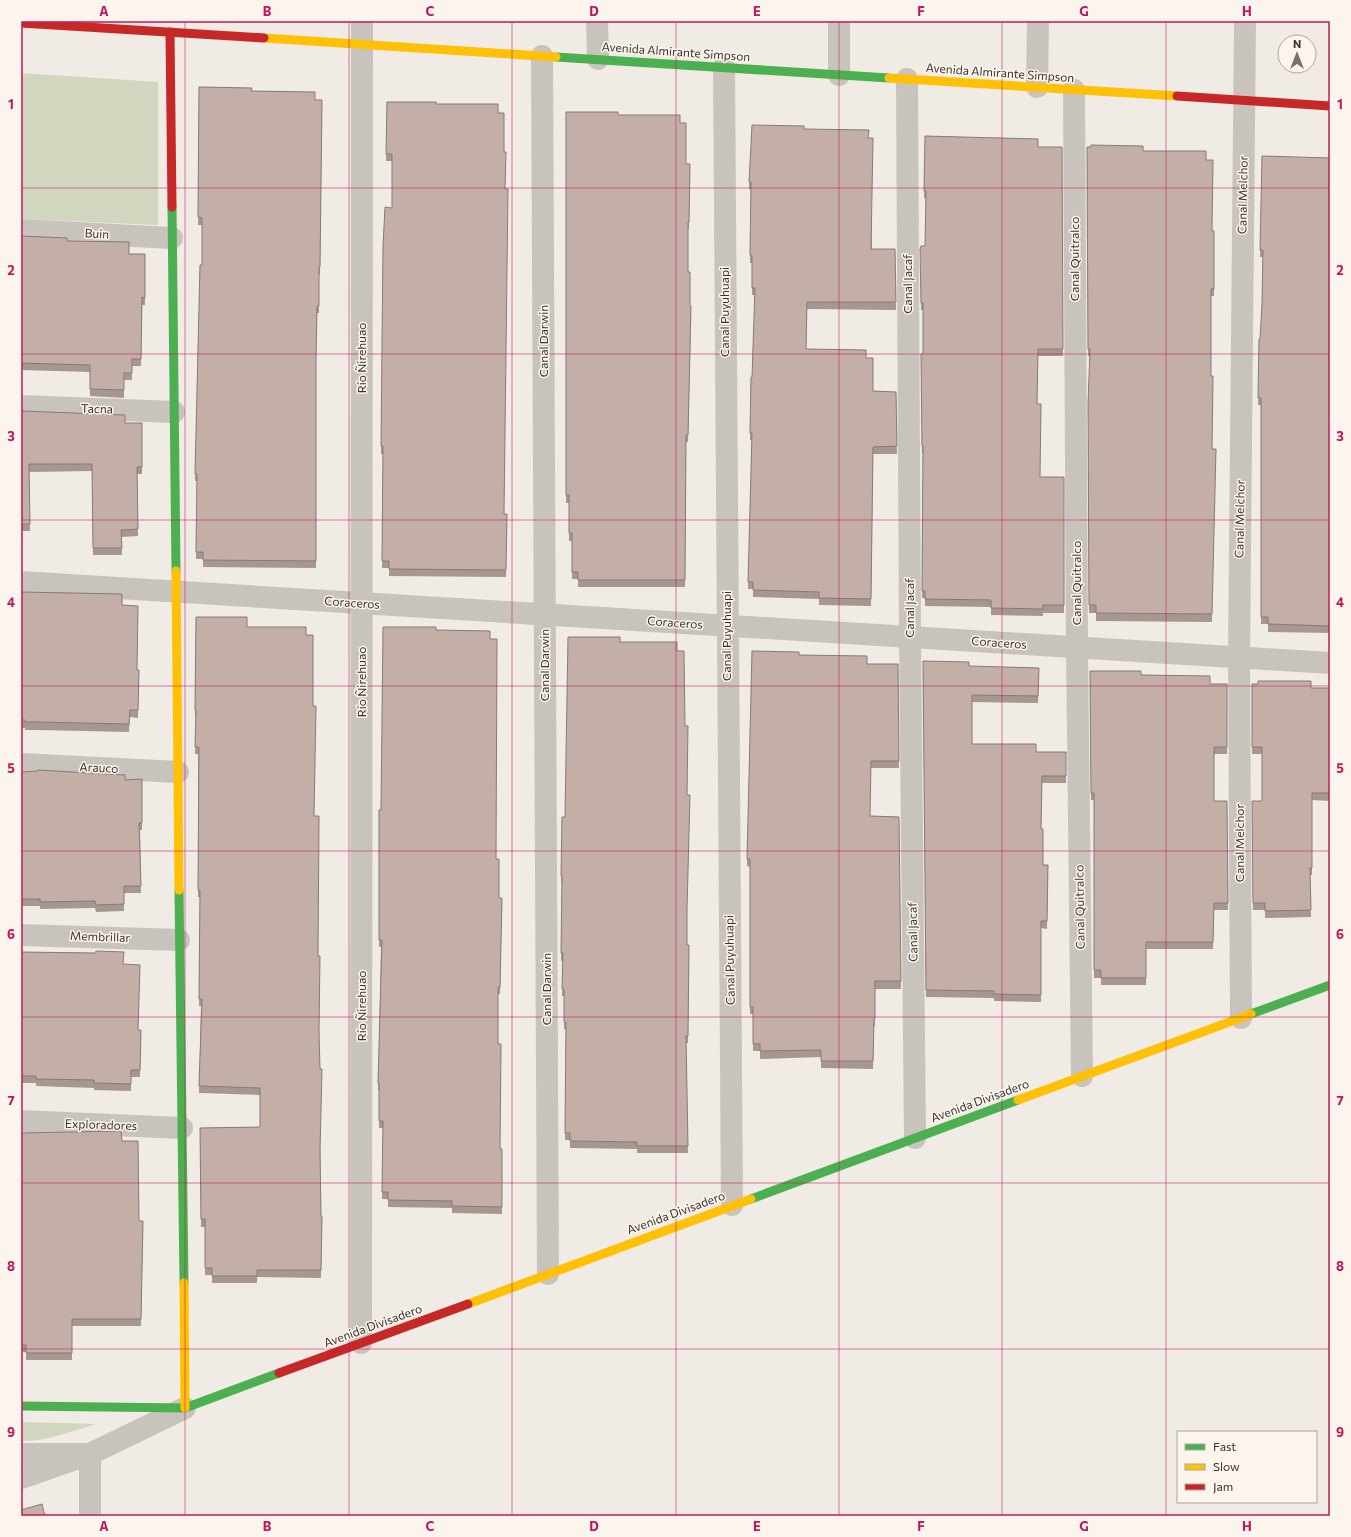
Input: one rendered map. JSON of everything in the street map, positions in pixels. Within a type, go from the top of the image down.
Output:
[{"type":"street","name":"Río Ñirehuao","points":[[361,1343],[362,21]]},
{"type":"street","points":[[597,21],[598,59]]},
{"type":"street","points":[[838,75],[839,21]]},
{"type":"street","points":[[1037,87],[1038,21]]},
{"type":"street","name":"Canal Melchor","points":[[1241,1018],[1239,657],[1246,21]]},
{"type":"street","name":"Avenida Almirante Simpson","points":[[21,23],[118,25],[170,32],[1330,106]]},
{"type":"street","points":[[21,1478],[90,1454],[185,1408],[170,32]]},
{"type":"street","name":"Canal Darwin","points":[[542,56],[548,1274]]},
{"type":"street","name":"Canal Puyuhuapi","points":[[724,67],[732,1206]]},
{"type":"street","name":"Canal Jacaf","points":[[907,79],[910,637],[915,1138]]},
{"type":"street","name":"Canal Quitralco","points":[[1074,90],[1077,648],[1082,1076]]},
{"type":"street","name":"Buin","points":[[21,230],[172,238]]},
{"type":"street","name":"Tacna","points":[[21,406],[174,412]]},
{"type":"street","name":"Coraceros","points":[[21,582],[1330,663]]},
{"type":"street","name":"Arauco","points":[[21,764],[178,772]]},
{"type":"street","name":"Membrillar","points":[[21,935],[179,940]]},
{"type":"street","name":"Avenida Divisadero","points":[[21,1406],[185,1408],[1330,984]]},
{"type":"street","name":"Exploradores","points":[[21,1121],[182,1128]]},
{"type":"street","points":[[21,1454],[90,1454]]},
{"type":"street","points":[[90,1454],[90,1516]]},
{"type":"green space","points":[[21,73],[158,82],[158,225],[21,219]]},
{"type":"green space","points":[[21,1422],[96,1424],[49,1438],[21,1441]]},
{"type":"building","points":[[199,87],[252,88],[251,91],[315,92],[315,100],[322,100],[320,267],[319,306],[317,306],[316,358],[316,561],[203,560],[203,552],[196,552],[197,474],[195,474],[200,265],[202,265],[202,218],[198,217]]},
{"type":"building","points":[[387,102],[498,104],[498,113],[504,113],[504,152],[506,152],[505,189],[508,189],[504,514],[507,514],[506,570],[389,569],[389,561],[382,561],[383,446],[381,446],[383,246],[385,207],[392,208],[392,154],[386,154]]},
{"type":"building","points":[[566,112],[618,112],[618,115],[680,115],[680,123],[686,123],[686,164],[690,164],[688,272],[690,272],[691,306],[688,435],[686,435],[685,580],[578,580],[578,572],[572,572],[572,533],[569,533],[569,495],[566,495]]},
{"type":"building","points":[[752,125],[804,126],[804,129],[869,130],[868,138],[873,138],[871,249],[895,249],[896,302],[807,302],[806,349],[866,350],[866,358],[873,358],[873,391],[896,392],[897,446],[873,447],[871,599],[819,598],[819,592],[753,590],[753,582],[748,582],[752,433],[750,433],[751,377],[755,288],[752,288],[752,256],[750,255],[751,182],[749,182]]},
{"type":"building","points":[[925,136],[1038,139],[1038,147],[1062,147],[1063,349],[1038,349],[1037,404],[1041,404],[1040,477],[1064,477],[1064,605],[1043,605],[1043,609],[991,608],[991,600],[925,599],[925,591],[922,591],[923,446],[921,354],[923,354],[923,303],[921,303],[920,249],[921,246],[925,246]]},
{"type":"building","points":[[1091,145],[1143,146],[1143,151],[1206,151],[1206,160],[1213,160],[1212,231],[1214,231],[1214,289],[1211,289],[1211,376],[1213,376],[1212,449],[1216,449],[1212,614],[1096,613],[1096,605],[1089,605],[1088,404],[1090,349],[1088,349],[1087,147],[1091,147]]},
{"type":"building","points":[[1262,156],[1330,158],[1330,626],[1268,624],[1268,617],[1261,617],[1261,398],[1258,398],[1263,250],[1260,250]]},
{"type":"building","points":[[21,236],[67,238],[67,241],[129,242],[129,254],[145,254],[145,298],[142,297],[141,359],[132,359],[132,373],[124,373],[124,390],[90,389],[90,365],[21,363]]},
{"type":"building","points":[[21,411],[125,415],[125,423],[142,423],[142,467],[137,467],[138,529],[121,530],[122,548],[93,548],[92,464],[29,464],[30,524],[21,524]]},
{"type":"building","points":[[21,592],[122,594],[122,605],[138,606],[138,710],[130,710],[129,724],[25,722],[25,720],[21,720]]},
{"type":"building","points":[[196,617],[247,617],[247,627],[306,627],[306,635],[313,635],[313,706],[316,706],[314,816],[319,816],[318,956],[320,956],[320,1069],[322,1069],[320,1150],[322,1216],[321,1270],[257,1270],[257,1276],[212,1276],[212,1268],[205,1268],[205,1219],[201,1219],[200,1128],[260,1127],[260,1088],[199,1086],[202,999],[199,999],[199,747],[195,747]]},
{"type":"building","points":[[383,627],[436,627],[436,630],[490,631],[490,639],[497,639],[496,859],[499,859],[499,898],[502,898],[500,987],[498,987],[498,1044],[501,1044],[500,1149],[502,1149],[502,1207],[452,1206],[452,1201],[388,1200],[388,1192],[382,1192],[383,1121],[379,1121],[378,1083],[382,940],[379,940],[379,810],[381,810]]},
{"type":"building","points":[[568,637],[620,637],[620,642],[677,642],[677,651],[684,651],[685,726],[688,726],[687,795],[690,795],[687,909],[687,945],[689,945],[688,1036],[686,1036],[688,1146],[637,1146],[637,1142],[570,1141],[570,1133],[565,1133],[566,1022],[564,1022],[564,989],[562,989],[563,953],[561,953],[561,876],[562,817],[565,817]]},
{"type":"building","points":[[752,651],[799,652],[799,655],[867,656],[867,664],[898,664],[899,761],[871,761],[870,816],[899,817],[901,981],[875,981],[873,1061],[821,1061],[821,1050],[760,1051],[760,1044],[753,1044],[753,1007],[750,1007],[750,859],[747,859]]},
{"type":"building","points":[[923,661],[969,662],[969,666],[1039,668],[1038,696],[972,695],[972,744],[1036,744],[1036,752],[1066,752],[1066,776],[1042,776],[1041,829],[1043,829],[1043,865],[1048,865],[1047,921],[1041,921],[1041,995],[994,994],[994,991],[926,990]]},
{"type":"building","points":[[1090,671],[1141,671],[1141,675],[1210,676],[1210,684],[1227,684],[1227,747],[1214,747],[1214,801],[1227,801],[1228,903],[1214,903],[1213,942],[1146,942],[1146,978],[1101,978],[1101,970],[1094,970],[1094,793],[1091,793]]},
{"type":"building","points":[[1258,681],[1311,681],[1311,688],[1330,688],[1330,793],[1312,793],[1312,868],[1310,868],[1311,910],[1265,911],[1265,903],[1253,903],[1252,801],[1262,801],[1262,747],[1252,747],[1252,684],[1258,684]]},
{"type":"building","points":[[38,770],[125,775],[125,780],[142,779],[142,823],[139,823],[141,886],[124,886],[124,904],[96,905],[95,901],[40,902],[40,899],[21,899],[21,772]]},
{"type":"building","points":[[96,951],[124,952],[123,964],[140,965],[138,1030],[141,1030],[140,1070],[131,1070],[131,1084],[94,1083],[94,1080],[36,1079],[36,1076],[21,1076],[21,952],[95,953]]},
{"type":"building","points":[[121,1131],[122,1141],[138,1141],[139,1221],[143,1221],[141,1319],[72,1319],[72,1353],[26,1353],[26,1345],[21,1345],[21,1133]]},
{"type":"building","points":[[42,1504],[45,1516],[21,1516],[21,1510]]},
{"type":"traffic: fast","points":[[556,57],[889,78]]},
{"type":"traffic: fast","points":[[172,207],[176,571]]},
{"type":"traffic: fast","points":[[179,890],[184,1283]]},
{"type":"traffic: fast","points":[[1251,1014],[1330,985]]},
{"type":"traffic: fast","points":[[751,1199],[1018,1100]]},
{"type":"traffic: fast","points":[[21,1406],[185,1408],[279,1373]]},
{"type":"traffic: slow","points":[[264,38],[556,57]]},
{"type":"traffic: slow","points":[[889,78],[1177,96]]},
{"type":"traffic: slow","points":[[176,571],[179,890]]},
{"type":"traffic: slow","points":[[1018,1100],[1251,1014]]},
{"type":"traffic: slow","points":[[468,1304],[751,1199]]},
{"type":"traffic: slow","points":[[184,1283],[185,1408]]},
{"type":"traffic: jam","points":[[21,23],[264,38]]},
{"type":"traffic: jam","points":[[170,32],[172,207]]},
{"type":"traffic: jam","points":[[1177,96],[1330,106]]},
{"type":"traffic: jam","points":[[279,1373],[468,1304]]}]
